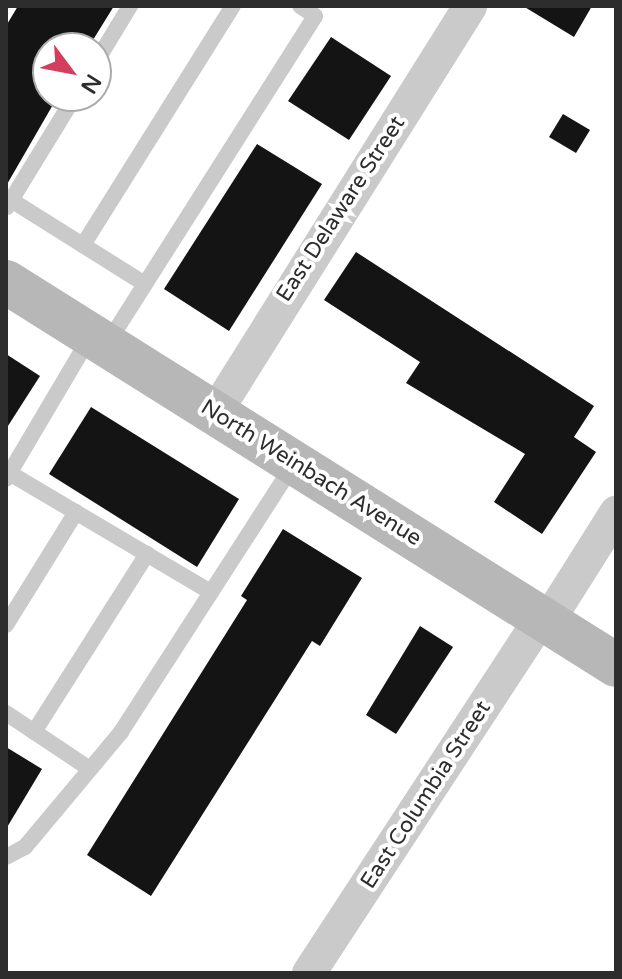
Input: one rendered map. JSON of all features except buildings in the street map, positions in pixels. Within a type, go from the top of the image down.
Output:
[{"type":"main road","name":"North Weinbach Avenue","points":[[6,282],[616,665]]},
{"type":"street","name":"East Delaware Street","points":[[215,413],[470,6]]},
{"type":"street","name":"East Columbia Street","points":[[309,973],[616,513]]},
{"type":"lane","points":[[112,36],[130,6]]},
{"type":"lane","points":[[83,245],[233,6]]},
{"type":"lane","points":[[211,592],[7,474],[99,340],[145,284],[315,16],[300,6]]},
{"type":"lane","points":[[65,112],[9,204],[145,284]]},
{"type":"lane","points":[[6,857],[25,847],[90,769],[295,463]]},
{"type":"lane","points":[[6,625],[76,512]]},
{"type":"lane","points":[[34,732],[147,554]]},
{"type":"lane","points":[[6,713],[90,769]]}]
